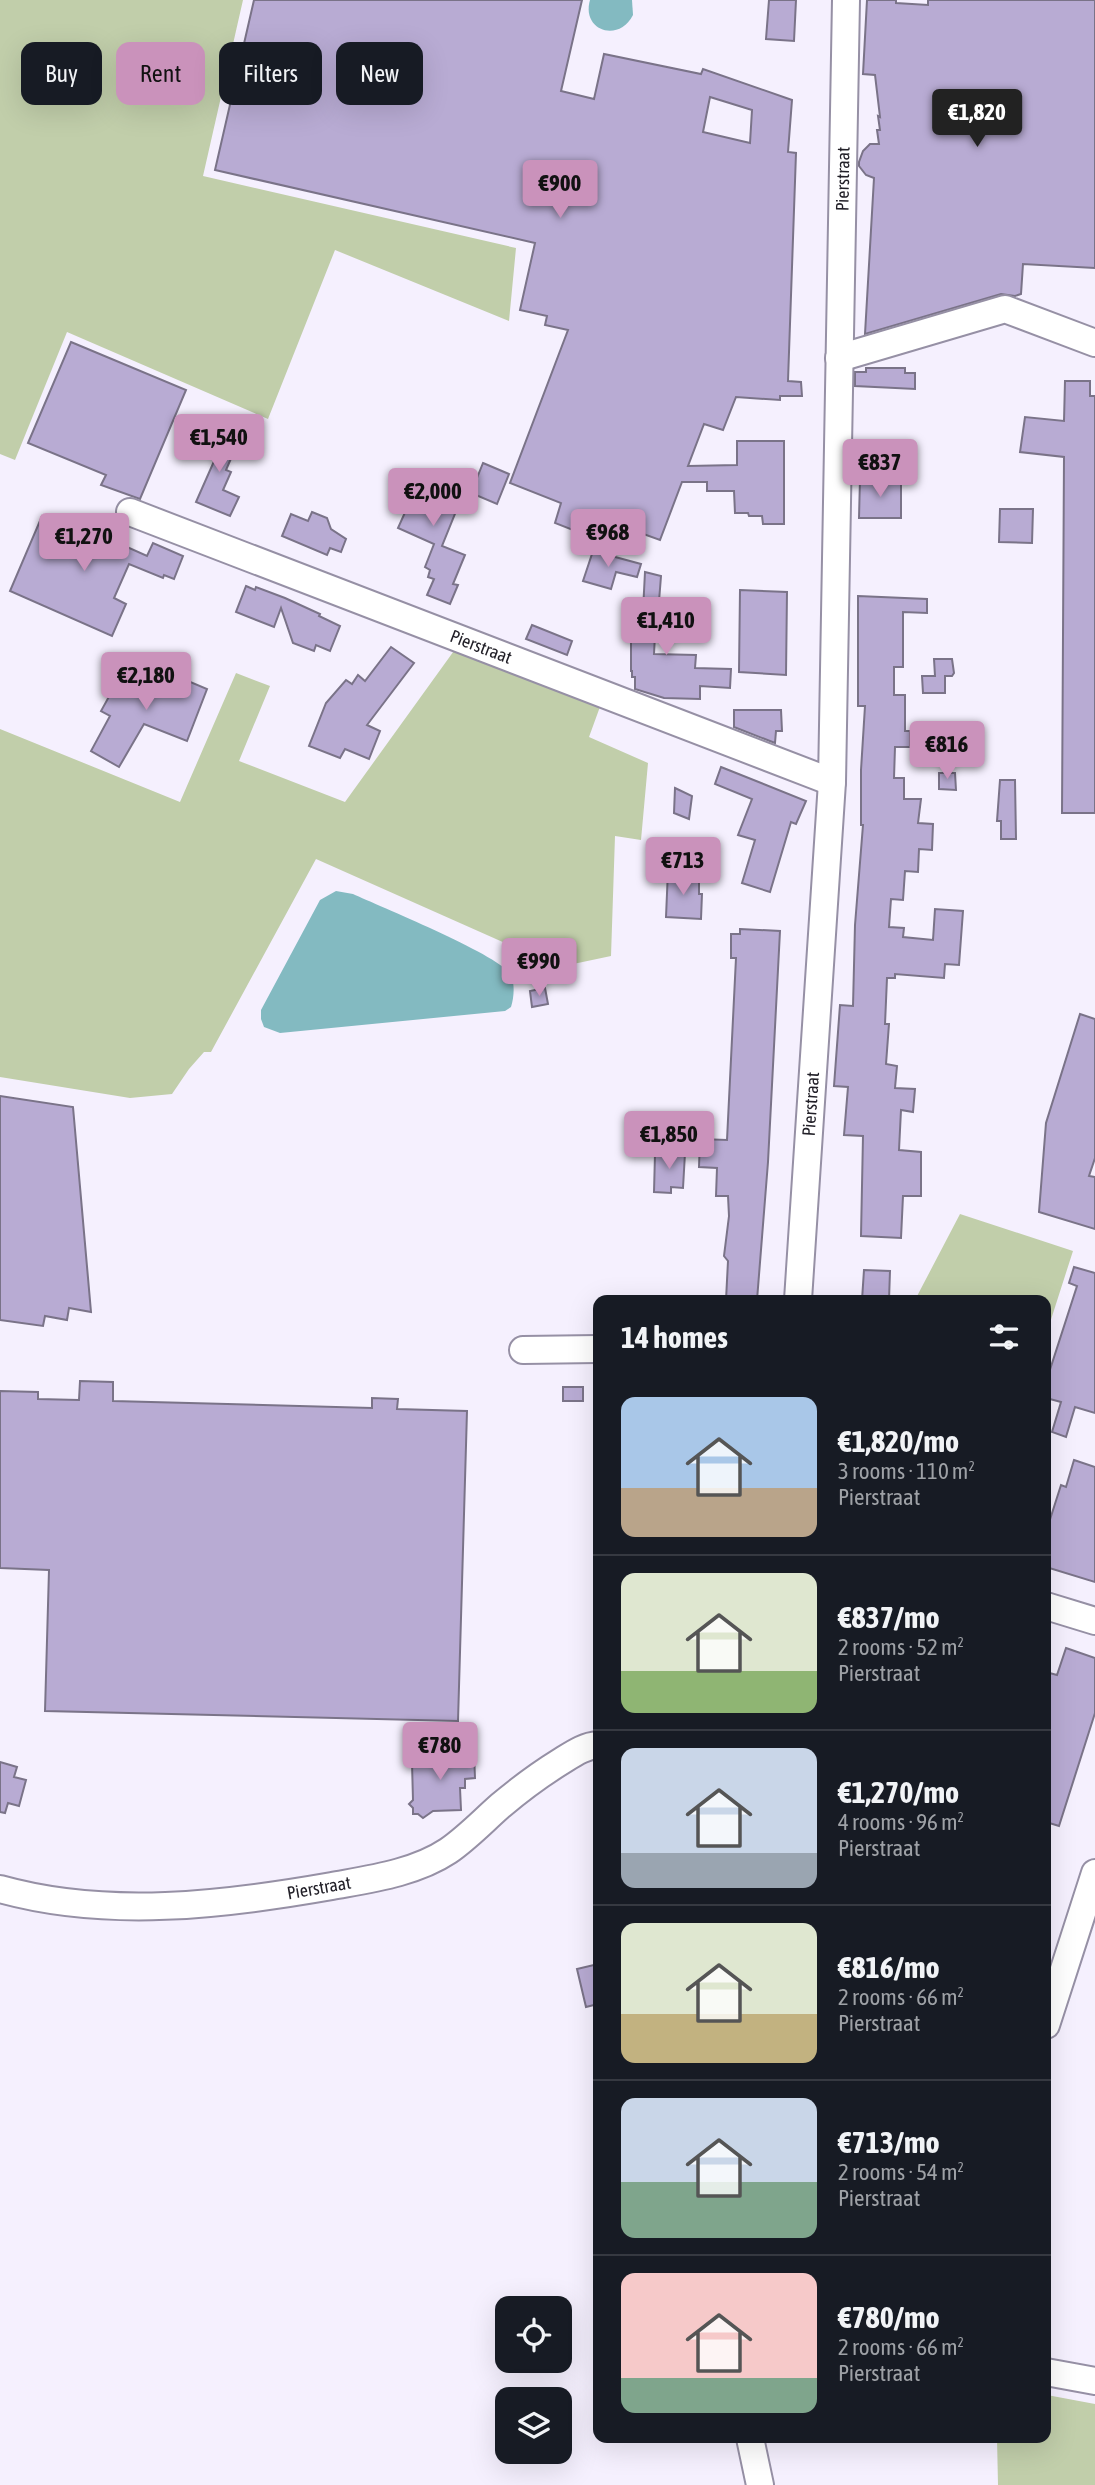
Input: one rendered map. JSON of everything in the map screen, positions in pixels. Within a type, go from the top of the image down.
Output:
[{"type":"street","name":"Pierstraat","points":[[798,1295],[832,782],[846,0]]},
{"type":"street","points":[[839,358],[1005,309],[1095,344]]},
{"type":"street","name":"Pierstraat","points":[[130,512],[832,782]]},
{"type":"street","points":[[523,1350],[593,1349]]},
{"type":"street","points":[[1051,1608],[1095,1621]]},
{"type":"street","name":"Pierstraat","points":[[0,1889],[50,1902],[151,1906],[279,1895],[389,1874],[446,1852],[521,1789],[579,1750],[593,1746]]},
{"type":"street","points":[[1051,2009],[1095,1873]]},
{"type":"street","points":[[1051,2372],[1095,2381]]},
{"type":"street","points":[[751,2443],[760,2485]]},
{"type":"green space","points":[[0,0],[243,0],[233,42],[219,42],[219,105],[203,176],[516,248],[509,321],[335,250],[268,419],[67,332],[15,460],[0,454]]},
{"type":"green space","points":[[456,648],[601,704],[589,737],[648,763],[641,840],[615,836],[611,956],[559,967],[316,859],[211,1052],[204,1052],[172,1094],[130,1098],[0,1077],[0,729],[180,802],[236,673],[270,686],[239,761],[345,802]]},
{"type":"green space","points":[[960,1214],[1073,1251],[1051,1320],[1051,1295],[918,1295]]},
{"type":"green space","points":[[1051,2396],[1095,2404],[1095,2485],[998,2485],[997,2443],[1051,2443]]},
{"type":"water","points":[[590,0],[632,0],[633,15],[627,24],[619,29],[603,30],[591,19]]},
{"type":"water","points":[[336,891],[353,894],[412,920],[464,944],[503,967],[511,975],[513,983],[511,1007],[505,1011],[280,1033],[264,1027],[261,1010],[320,900]]},
{"type":"building","points":[[254,0],[582,0],[561,91],[594,99],[604,54],[701,74],[703,69],[792,100],[788,152],[796,153],[788,381],[801,382],[802,396],[780,396],[780,400],[736,397],[723,430],[704,424],[688,466],[737,465],[737,441],[784,441],[784,524],[763,524],[762,516],[735,513],[734,491],[707,491],[707,482],[682,482],[660,540],[613,523],[606,543],[555,523],[561,503],[510,483],[568,330],[545,325],[547,316],[520,310],[535,243],[215,170],[230,105],[322,105],[322,42],[244,42]],"holes":[[[710,97],[752,110],[750,143],[703,132]]]},
{"type":"building","points":[[769,0],[796,0],[794,41],[766,39]]},
{"type":"building","points":[[867,0],[896,0],[896,3],[928,5],[928,0],[1095,0],[1095,268],[1023,264],[1021,294],[1001,294],[865,334],[874,178],[866,175],[859,162],[863,151],[870,144],[879,144],[877,130],[880,130],[875,75],[863,74]]},
{"type":"building","points":[[71,342],[186,390],[140,499],[101,485],[106,475],[28,443]]},
{"type":"building","points":[[866,368],[905,368],[905,373],[915,373],[915,389],[855,386],[855,372],[866,372]]},
{"type":"building","points":[[1065,381],[1090,381],[1090,396],[1095,396],[1095,813],[1062,813],[1064,457],[1020,452],[1025,417],[1064,421]]},
{"type":"building","points":[[209,427],[239,440],[226,470],[231,472],[223,490],[239,497],[230,516],[196,502],[219,450],[202,442]]},
{"type":"building","points":[[483,463],[509,474],[497,504],[471,493]]},
{"type":"building","points":[[407,475],[432,483],[434,478],[465,489],[442,546],[465,555],[453,584],[458,585],[450,604],[427,595],[434,579],[428,577],[430,570],[425,567],[434,544],[398,528],[407,508],[393,503]]},
{"type":"building","points":[[860,479],[901,480],[901,518],[859,518]]},
{"type":"building","points":[[1000,509],[1033,509],[1032,543],[999,542]]},
{"type":"building","points":[[312,512],[327,518],[331,529],[346,539],[341,552],[330,548],[327,555],[282,536],[291,514],[308,521]]},
{"type":"building","points":[[42,516],[99,541],[104,530],[121,537],[118,543],[147,556],[153,543],[183,556],[174,579],[164,575],[163,578],[129,564],[114,598],[126,604],[112,636],[10,591]]},
{"type":"building","points":[[593,551],[641,564],[637,577],[616,572],[611,589],[583,581]]},
{"type":"building","points":[[645,572],[661,576],[658,614],[652,614],[656,616],[654,654],[696,655],[695,668],[731,669],[730,688],[700,686],[700,699],[664,698],[635,689],[635,677],[632,677],[631,671],[631,640],[634,608],[643,611]]},
{"type":"building","points":[[246,586],[285,598],[340,626],[330,651],[316,645],[314,651],[293,643],[281,608],[274,627],[236,612]]},
{"type":"building","points":[[740,590],[787,592],[786,675],[739,672]]},
{"type":"building","points":[[858,596],[927,599],[927,613],[903,612],[903,667],[894,667],[894,695],[905,695],[905,731],[910,731],[910,747],[895,747],[894,778],[904,778],[904,799],[921,799],[918,823],[933,824],[932,850],[919,849],[918,872],[905,871],[903,900],[891,899],[889,927],[904,928],[903,937],[933,940],[935,909],[963,911],[959,965],[945,964],[944,978],[895,974],[895,978],[887,978],[885,1024],[889,1024],[886,1064],[897,1066],[895,1088],[915,1089],[913,1112],[901,1110],[899,1150],[921,1152],[921,1196],[903,1196],[901,1238],[861,1236],[863,1136],[844,1135],[848,1087],[834,1086],[840,1005],[853,1006],[855,925],[863,825],[861,770],[865,706],[858,706]]},
{"type":"building","points":[[532,625],[572,641],[567,655],[526,639]]},
{"type":"building","points":[[391,647],[414,663],[367,725],[380,731],[369,759],[345,749],[340,758],[309,746],[326,703],[346,680],[352,684],[358,675],[365,681]]},
{"type":"building","points":[[934,659],[952,659],[954,673],[952,676],[945,676],[945,693],[923,693],[922,676],[935,676]]},
{"type":"building","points":[[127,664],[175,690],[181,678],[207,689],[187,741],[144,724],[119,767],[91,751],[110,716],[101,711]]},
{"type":"building","points":[[734,710],[781,710],[782,731],[776,731],[775,743],[734,727]]},
{"type":"building","points":[[721,767],[806,801],[796,824],[791,822],[770,892],[742,883],[755,840],[738,835],[752,799],[715,784]]},
{"type":"building","points":[[939,773],[955,773],[956,790],[939,789]]},
{"type":"building","points":[[1000,780],[1015,780],[1016,839],[1001,839],[1001,821],[997,821]]},
{"type":"building","points":[[675,788],[692,796],[689,819],[674,813]]},
{"type":"building","points":[[668,870],[687,871],[686,880],[699,881],[699,894],[702,894],[701,919],[666,917]]},
{"type":"building","points":[[740,929],[780,931],[768,1162],[757,1295],[726,1295],[728,1261],[724,1256],[729,1216],[728,1196],[716,1196],[717,1168],[699,1167],[700,1139],[727,1140],[736,958],[731,958],[731,934],[740,934]]},
{"type":"building","points":[[545,988],[548,1004],[532,1007],[530,991]]},
{"type":"building","points":[[1080,1014],[1095,1019],[1095,1158],[1089,1176],[1095,1177],[1095,1229],[1039,1212],[1046,1123]]},
{"type":"building","points":[[0,1096],[73,1107],[91,1312],[69,1308],[67,1320],[45,1316],[43,1326],[0,1320]]},
{"type":"building","points":[[685,1153],[683,1188],[671,1187],[671,1193],[654,1192],[655,1154]]},
{"type":"building","points":[[1074,1267],[1095,1273],[1095,1413],[1075,1407],[1066,1437],[1052,1432],[1061,1402],[1051,1399],[1051,1367],[1077,1286],[1069,1283]]},
{"type":"building","points":[[864,1270],[890,1271],[889,1295],[862,1295]]},
{"type":"building","points":[[80,1381],[113,1382],[113,1401],[372,1408],[372,1398],[398,1399],[397,1409],[467,1411],[458,1721],[45,1711],[49,1570],[0,1568],[0,1391],[38,1392],[38,1399],[79,1400]]},
{"type":"building","points":[[563,1387],[583,1387],[583,1401],[563,1401]]},
{"type":"building","points":[[1074,1460],[1095,1467],[1095,1582],[1051,1569],[1051,1516],[1061,1485],[1066,1487]]},
{"type":"building","points":[[1066,1648],[1095,1658],[1095,1713],[1059,1826],[1051,1824],[1051,1673],[1057,1675]]},
{"type":"building","points":[[474,1753],[475,1778],[465,1779],[465,1788],[460,1788],[461,1810],[433,1811],[423,1818],[413,1814],[413,1808],[409,1804],[413,1800],[412,1763],[417,1758]]},
{"type":"building","points":[[0,1762],[17,1767],[14,1777],[26,1780],[19,1806],[8,1803],[5,1813],[0,1812]]},
{"type":"building","points":[[593,1965],[593,2005],[586,2007],[577,1969]]}]
